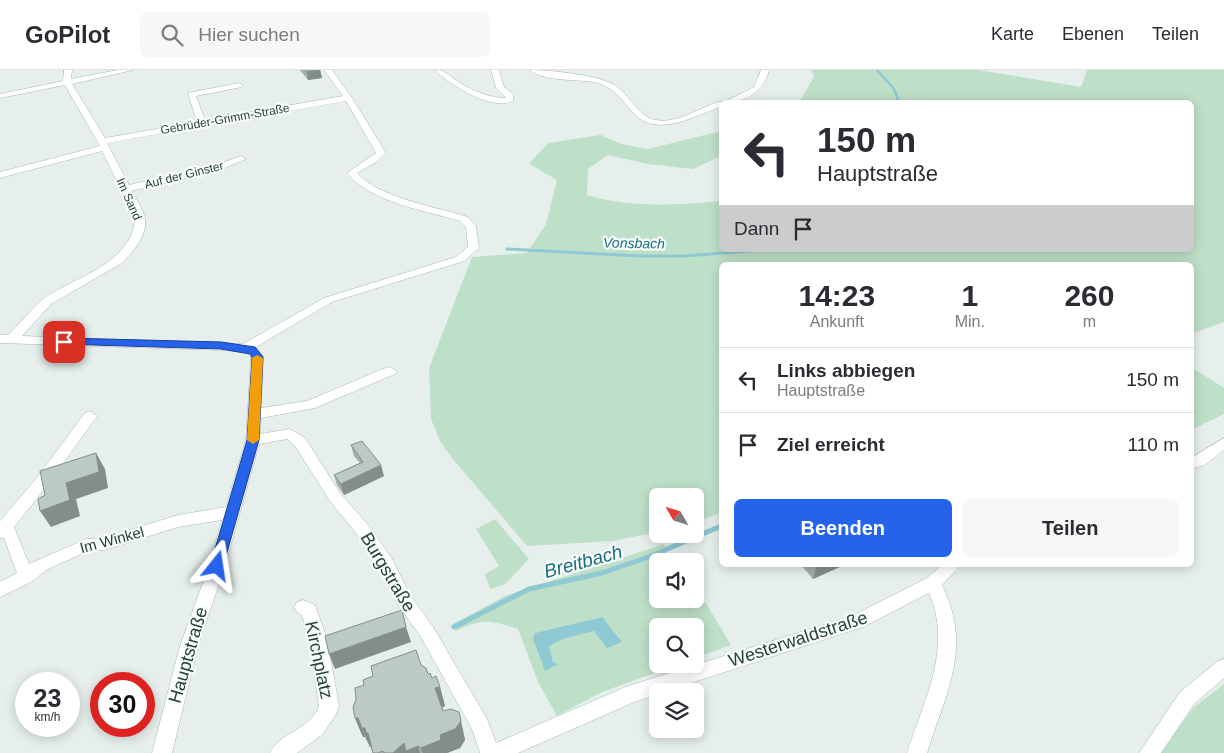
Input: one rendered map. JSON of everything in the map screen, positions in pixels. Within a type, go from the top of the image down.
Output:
[{"type":"street","points":[[67,82],[68,70]]},
{"type":"street","points":[[0,96],[129,70]]},
{"type":"street","points":[[6,339],[246,348],[328,300],[460,259],[474,248],[471,226],[464,219],[376,191],[360,184],[352,173],[381,153],[348,98],[328,70]]},
{"type":"street","points":[[440,70],[450,79],[470,90],[502,101],[509,100],[510,96],[500,88],[495,70]]},
{"type":"street","points":[[534,70],[550,74],[588,78],[611,86],[627,99],[639,115],[648,122],[667,124],[719,105]]},
{"type":"street","points":[[734,100],[751,94],[764,75],[765,70]]},
{"type":"street","name":"Im Sand","points":[[6,339],[46,302],[118,261],[125,254],[141,224],[126,188],[67,82]]},
{"type":"street","points":[[201,122],[191,95],[239,86]]},
{"type":"street","name":"Gebrüder-Grimm-Straße","points":[[0,175],[103,144],[201,122],[348,98]]},
{"type":"street","name":"Auf der Ginster","points":[[126,188],[220,167],[241,159]]},
{"type":"street","name":"Hauptstraße","points":[[162,753],[189,646],[217,566],[253,440],[256,414],[257,357],[251,349],[246,348]]},
{"type":"street","points":[[256,414],[310,405],[338,391],[390,371]]},
{"type":"street","points":[[1,531],[90,416]]},
{"type":"street","name":"Burgstraße","points":[[253,440],[290,434],[300,442],[330,489],[385,562],[404,600],[422,626],[480,725],[490,753]]},
{"type":"street","points":[[1194,463],[1200,461],[1224,444]]},
{"type":"street","name":"Im Winkel","points":[[0,590],[27,576],[40,565],[86,545],[104,544],[178,522],[232,512]]},
{"type":"street","points":[[1,531],[8,531],[13,538],[16,554],[27,576]]},
{"type":"street","name":"Westerwaldstraße","points":[[496,753],[628,695],[857,622],[933,583],[950,567]]},
{"type":"street","points":[[917,753],[943,680],[948,638],[944,609],[933,583]]},
{"type":"street","name":"Kirchplatz","points":[[280,753],[321,721],[329,706],[318,639],[308,610],[303,607]]},
{"type":"street","points":[[1149,753],[1187,698],[1224,667]]},
{"type":"green space","points":[[811,70],[978,70],[1081,87],[1087,70],[1224,70],[1224,322],[1194,333],[1194,262],[719,262],[719,514],[704,519],[704,488],[649,488],[649,534],[613,541],[527,546],[452,458],[440,441],[431,419],[429,368],[472,257],[527,253],[546,224],[557,180],[529,164],[548,143],[601,135],[621,144],[648,149],[719,131],[719,157],[693,169],[648,164],[608,155],[588,169],[587,195],[636,204],[687,204],[719,201],[719,252],[1194,252],[1194,100],[800,100],[814,77]]},
{"type":"green space","points":[[1194,369],[1224,388],[1224,414],[1194,429]]},
{"type":"green space","points":[[495,519],[529,559],[505,584],[490,589],[485,574],[499,566],[476,529]]},
{"type":"green space","points":[[664,544],[667,553],[649,553],[649,608],[704,608],[704,602],[731,645],[704,655],[704,618],[649,618],[649,673],[655,673],[602,692],[557,716],[538,682],[518,629],[493,622],[480,622],[456,631],[451,625],[505,596]],"holes":[[[602,617],[594,631],[563,639],[548,646],[553,662],[535,633]]]},
{"type":"green space","points":[[1224,684],[1224,753],[1160,753],[1193,708]]},
{"type":"water","points":[[602,617],[622,642],[607,648],[594,631],[563,639],[549,646],[553,662],[558,664],[545,671],[533,639],[535,633]]},
{"type":"building","points":[[362,441],[381,465],[341,484],[334,475],[363,462],[351,445]]},
{"type":"building","points":[[96,453],[99,472],[66,483],[70,500],[40,511],[38,499],[45,495],[40,471]]},
{"type":"building","points":[[402,610],[406,627],[329,654],[325,636]]},
{"type":"building","points":[[416,650],[421,665],[426,668],[432,678],[436,676],[440,687],[435,688],[443,711],[451,709],[459,712],[461,721],[455,729],[440,735],[441,740],[421,748],[418,746],[406,751],[404,743],[393,753],[382,751],[373,753],[368,733],[366,733],[365,728],[362,728],[358,718],[355,718],[353,707],[356,700],[355,688],[364,685],[363,680],[373,676],[371,666]]},
{"type":"waterway","points":[[877,70],[894,89],[898,100]]},
{"type":"waterway","name":"Vonsbach","points":[[507,249],[640,256],[685,256],[736,252]]},
{"type":"waterway","name":"Breitbach","points":[[454,627],[529,589],[602,573],[651,556],[719,527]]},
{"type":"slow traffic","points":[[253,440],[256,414],[257,358]]},
{"type":"route","points":[[64,342],[221,346],[251,349],[254,352],[257,357],[256,414],[253,440],[217,566]]}]
